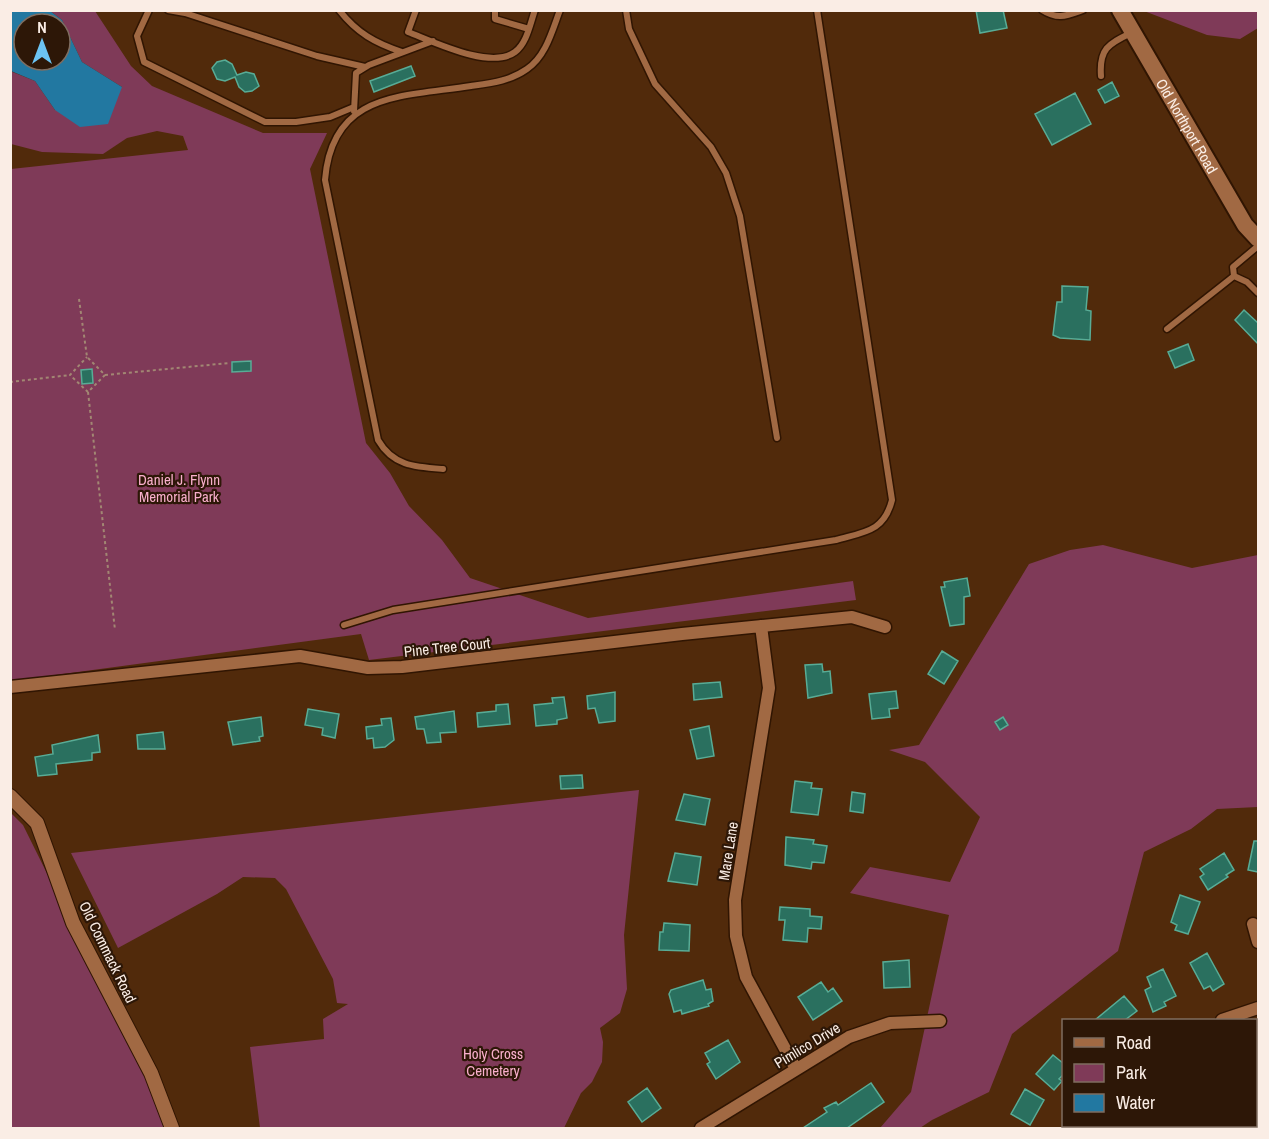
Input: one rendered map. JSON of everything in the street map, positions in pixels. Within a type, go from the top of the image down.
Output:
[{"type":"main road","name":"Old Northport Road","points":[[1120,10],[1245,225],[1258,239]]},
{"type":"street","name":"Pine Tree Court","points":[[10,687],[300,656],[368,668],[402,667],[852,617],[885,627]]},
{"type":"street","name":"Mare Lane","points":[[761,626],[769,688],[735,900],[736,936],[746,978],[796,1069]]},
{"type":"street","name":"Old Commack Road","points":[[10,796],[37,823],[73,923],[151,1073],[172,1128]]},
{"type":"street","points":[[1253,924],[1258,942]]},
{"type":"street","points":[[1225,1019],[1258,1008]]},
{"type":"street","name":"Pimlico Drive","points":[[701,1128],[849,1037],[890,1023],[940,1021]]},
{"type":"lane","points":[[149,10],[137,36],[144,62],[266,122],[296,122],[330,117],[354,111],[383,99],[506,81],[529,68],[546,48],[560,10]]},
{"type":"lane","points":[[168,10],[185,13],[317,56],[365,67]]},
{"type":"lane","points":[[339,10],[353,28],[375,43],[403,52]]},
{"type":"lane","points":[[416,10],[408,32],[467,54],[496,59],[514,53],[524,43],[535,10]]},
{"type":"lane","points":[[495,10],[495,19],[529,29]]},
{"type":"lane","points":[[626,10],[629,29],[655,84],[711,147],[726,173],[740,216],[777,438]]},
{"type":"lane","points":[[344,625],[393,610],[836,540],[878,528],[889,512],[892,500],[817,10]]},
{"type":"lane","points":[[1042,10],[1061,18],[1083,10]]},
{"type":"lane","points":[[1101,76],[1100,60],[1110,44],[1132,32]]},
{"type":"lane","points":[[433,41],[365,67],[356,73],[354,111],[336,134],[327,156],[325,180],[378,440],[386,453],[412,466],[443,469]]},
{"type":"lane","points":[[1234,276],[1233,267],[1258,246]]},
{"type":"lane","points":[[1234,276],[1247,282],[1258,293]]},
{"type":"lane","points":[[1167,329],[1234,276]]},
{"type":"path","points":[[79,300],[87,357],[105,375]]},
{"type":"path","points":[[10,382],[70,375],[87,357]]},
{"type":"path","points":[[88,392],[105,375],[229,363]]},
{"type":"path","points":[[70,375],[88,392],[115,630]]},
{"type":"green space","name":"Daniel J. Flynn Memorial Park","points":[[95,11],[131,66],[152,86],[263,133],[327,133],[310,169],[366,443],[390,473],[409,506],[442,540],[470,578],[588,618],[853,581],[856,600],[369,660],[361,634],[11,681],[11,169],[188,150],[183,136],[157,131],[127,138],[103,154],[42,152],[11,144],[10,71],[35,81],[55,110],[122,87],[82,62],[72,41],[72,12],[51,12]]},
{"type":"green space","points":[[1144,11],[1258,11],[1258,28],[1240,39],[1207,35]]},
{"type":"green space","points":[[1103,545],[1192,568],[1258,555],[1258,807],[1217,809],[1191,829],[1144,852],[1118,951],[1012,1034],[989,1092],[920,1128],[880,1128],[911,1092],[949,915],[850,893],[870,867],[950,882],[980,817],[925,762],[889,750],[919,745],[1029,564],[1070,550]]},
{"type":"green space","name":"Holy Cross Cemetery","points":[[639,790],[624,935],[627,989],[620,1013],[600,1028],[603,1042],[602,1062],[592,1082],[581,1093],[564,1128],[260,1128],[250,1047],[324,1039],[323,1019],[348,1004],[337,1003],[333,979],[286,889],[275,878],[243,877],[217,894],[118,948],[71,853]]},
{"type":"green space","points":[[10,812],[23,825],[143,1067],[165,1128],[11,1128]]},
{"type":"water","points":[[10,11],[50,11],[12,12],[12,71]]},
{"type":"water","points":[[72,41],[82,62],[122,87],[108,124],[80,127],[55,110],[35,81],[13,72],[72,72]]},
{"type":"building","points":[[976,10],[1003,10],[1007,28],[980,33]]},
{"type":"building","points":[[225,60],[232,64],[237,75],[246,72],[254,74],[259,86],[252,91],[245,92],[239,87],[235,77],[225,81],[217,79],[212,68],[217,62]]},
{"type":"building","points":[[411,66],[415,76],[374,92],[370,81]]},
{"type":"building","points":[[1112,82],[1119,96],[1105,103],[1098,90]]},
{"type":"building","points":[[1075,93],[1091,124],[1052,145],[1035,114]]},
{"type":"building","points":[[1062,286],[1088,287],[1086,310],[1091,311],[1090,340],[1060,338],[1053,335],[1057,302],[1062,302]]},
{"type":"building","points":[[1244,310],[1258,323],[1258,344],[1235,320]]},
{"type":"building","points":[[1188,344],[1194,360],[1175,368],[1168,352]]},
{"type":"building","points":[[251,361],[251,371],[232,372],[232,362]]},
{"type":"building","points":[[92,369],[93,383],[82,384],[81,370]]},
{"type":"building","points":[[967,578],[970,596],[964,597],[964,624],[950,626],[941,587],[945,587],[944,582]]},
{"type":"building","points":[[942,651],[958,661],[944,684],[928,674]]},
{"type":"building","points":[[822,664],[823,672],[830,671],[832,693],[808,698],[805,665]]},
{"type":"building","points":[[720,682],[722,697],[694,700],[693,684]]},
{"type":"building","points":[[896,691],[898,708],[889,709],[890,717],[872,719],[869,694]]},
{"type":"building","points":[[615,692],[615,721],[599,723],[595,708],[588,709],[587,696]]},
{"type":"building","points":[[564,697],[567,718],[557,720],[557,724],[536,726],[534,705],[553,703],[552,698]]},
{"type":"building","points":[[508,704],[510,724],[478,727],[477,713],[496,711],[496,705]]},
{"type":"building","points":[[308,709],[339,714],[335,738],[322,735],[323,728],[305,725]]},
{"type":"building","points":[[454,711],[456,732],[440,733],[441,742],[427,743],[424,729],[417,729],[415,717]]},
{"type":"building","points":[[261,717],[263,736],[259,737],[260,741],[233,745],[228,722]]},
{"type":"building","points":[[1003,717],[1008,725],[1000,730],[995,722]]},
{"type":"building","points":[[391,718],[394,740],[385,747],[374,748],[373,738],[367,739],[366,727],[382,725],[381,719]]},
{"type":"building","points":[[709,726],[714,756],[697,759],[690,730]]},
{"type":"building","points":[[163,732],[165,749],[138,749],[137,735]]},
{"type":"building","points":[[98,735],[100,752],[92,753],[92,760],[56,764],[57,774],[38,776],[35,757],[53,754],[52,745]]},
{"type":"building","points":[[582,775],[583,788],[561,789],[560,776]]},
{"type":"building","points":[[795,781],[812,783],[811,788],[822,789],[818,815],[791,812]]},
{"type":"building","points":[[852,792],[865,794],[863,813],[850,811]]},
{"type":"building","points":[[684,794],[710,799],[705,825],[676,820]]},
{"type":"building","points":[[786,837],[814,840],[813,844],[827,846],[824,863],[812,862],[811,869],[785,865]]},
{"type":"building","points":[[1254,841],[1258,841],[1258,872],[1248,870]]},
{"type":"building","points":[[675,853],[701,857],[697,885],[668,881]]},
{"type":"building","points":[[1224,853],[1234,870],[1226,875],[1228,877],[1208,890],[1200,877],[1204,874],[1200,869]]},
{"type":"building","points":[[1180,895],[1200,902],[1188,934],[1175,930],[1177,925],[1171,922]]},
{"type":"building","points":[[780,907],[810,909],[810,916],[822,917],[821,929],[808,928],[807,942],[783,940],[785,920],[779,920]]},
{"type":"building","points":[[664,923],[690,925],[689,951],[659,950],[660,932],[663,932]]},
{"type":"building","points":[[1207,953],[1224,984],[1213,991],[1210,986],[1204,989],[1190,963]]},
{"type":"building","points":[[909,960],[910,987],[884,988],[883,962]]},
{"type":"building","points":[[1163,969],[1176,996],[1164,1002],[1166,1006],[1153,1012],[1145,990],[1151,987],[1147,977]]},
{"type":"building","points":[[703,980],[706,990],[711,989],[713,1001],[708,1004],[709,1006],[682,1014],[681,1010],[674,1012],[669,994],[671,990]]},
{"type":"building","points":[[821,982],[828,992],[833,988],[842,1001],[813,1020],[798,997]]},
{"type":"building","points":[[1124,996],[1137,1011],[1126,1019],[1096,1019]]},
{"type":"building","points":[[728,1040],[740,1062],[716,1079],[707,1064],[710,1062],[705,1053]]},
{"type":"building","points":[[1053,1055],[1062,1062],[1062,1076],[1059,1079],[1062,1081],[1054,1090],[1036,1074]]},
{"type":"building","points":[[871,1083],[884,1102],[847,1128],[803,1128],[827,1112],[824,1108],[836,1102],[838,1105]]},
{"type":"building","points":[[647,1088],[661,1108],[642,1122],[628,1102]]},
{"type":"building","points":[[1025,1089],[1044,1100],[1030,1125],[1011,1114]]}]
